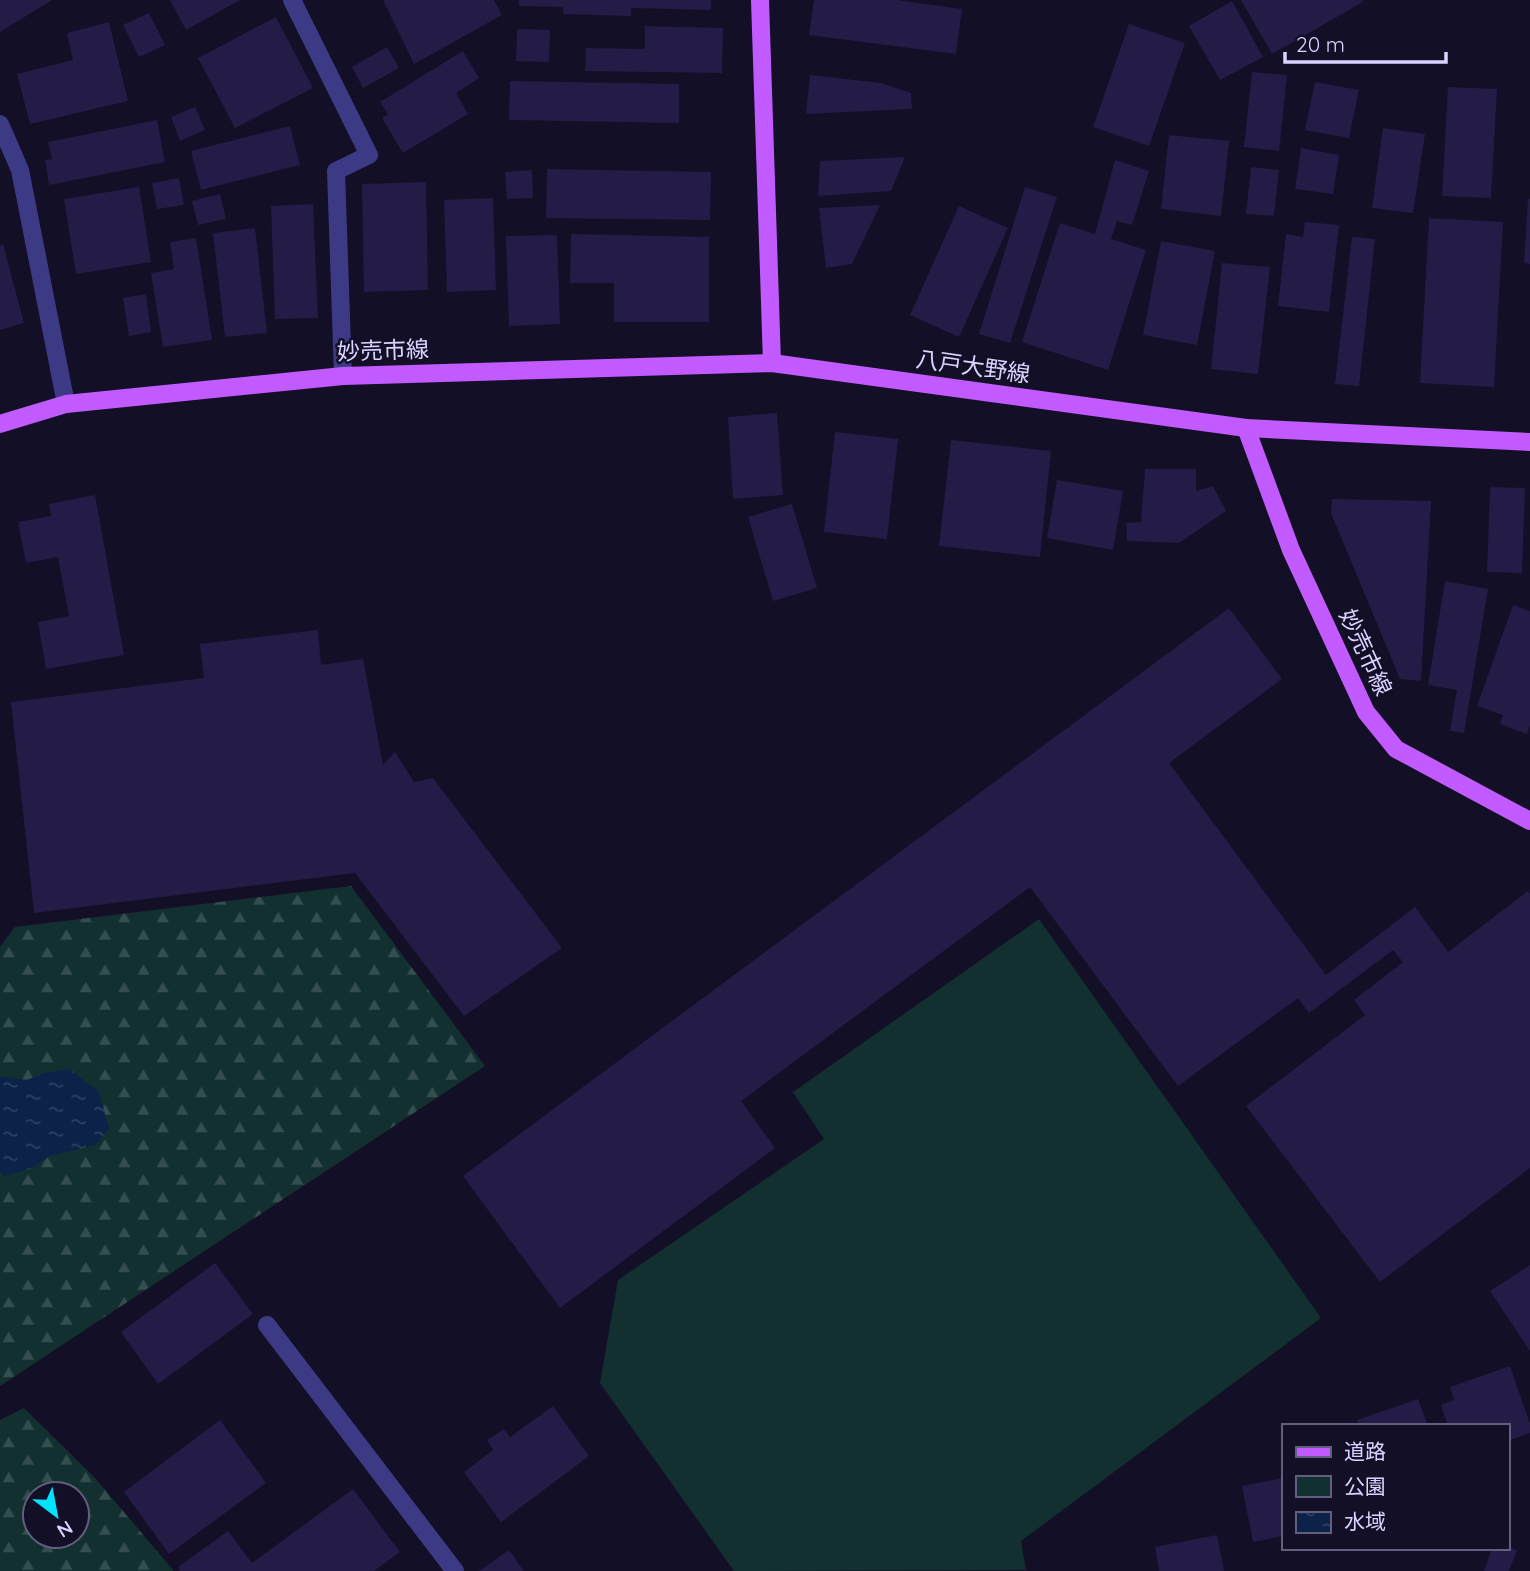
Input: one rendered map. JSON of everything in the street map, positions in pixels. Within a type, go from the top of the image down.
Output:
[{"type":"main road","points":[[760,0],[772,363]]},
{"type":"main road","name":"妙売市線","points":[[0,424],[66,404],[343,376],[772,363]]},
{"type":"main road","name":"八戸大野線","points":[[772,363],[1246,428],[1530,442]]},
{"type":"main road","name":"妙売市線","points":[[1246,428],[1291,550],[1366,712],[1396,749],[1530,821]]},
{"type":"lane","points":[[292,0],[369,155],[336,171],[343,376]]},
{"type":"lane","points":[[0,124],[20,170],[66,404]]},
{"type":"lane","points":[[267,1325],[456,1571]]},
{"type":"green space","points":[[351,886],[485,1066],[0,1386],[0,947],[15,927]]},
{"type":"green space","points":[[1039,919],[1321,1318],[1021,1541],[1026,1570],[734,1571],[600,1383],[618,1280],[824,1139],[793,1092]]},
{"type":"green space","points":[[24,1408],[95,1478],[174,1571],[0,1571],[0,1420]]},
{"type":"water","points":[[70,1069],[99,1092],[109,1129],[96,1145],[50,1156],[30,1169],[4,1176],[0,1172],[0,1076],[27,1080],[43,1073]]},
{"type":"building","points":[[0,0],[52,0],[0,32]]},
{"type":"building","points":[[170,0],[240,0],[186,30]]},
{"type":"building","points":[[383,0],[494,0],[502,15],[414,64]]},
{"type":"building","points":[[519,0],[711,0],[711,10],[631,8],[631,16],[563,14],[563,7],[519,6]]},
{"type":"building","points":[[814,0],[896,0],[962,9],[956,54],[809,35]]},
{"type":"building","points":[[1241,0],[1361,0],[1363,2],[1272,54]]},
{"type":"building","points":[[1232,1],[1263,57],[1220,80],[1189,26]]},
{"type":"building","points":[[149,13],[165,45],[139,57],[123,25]]},
{"type":"building","points":[[276,17],[313,88],[235,128],[198,58]]},
{"type":"building","points":[[109,22],[128,101],[30,124],[17,74],[73,60],[67,33]]},
{"type":"building","points":[[1129,24],[1185,43],[1149,146],[1093,127]]},
{"type":"building","points":[[645,26],[723,28],[722,73],[585,71],[586,48],[645,49]]},
{"type":"building","points":[[517,29],[550,30],[549,62],[516,61]]},
{"type":"building","points":[[387,47],[399,68],[363,88],[352,67]]},
{"type":"building","points":[[463,51],[479,78],[456,93],[468,114],[403,153],[382,118],[388,114],[380,102]]},
{"type":"building","points":[[1252,72],[1287,75],[1279,151],[1244,147]]},
{"type":"building","points":[[810,75],[881,83],[911,93],[912,109],[806,114]]},
{"type":"building","points":[[510,81],[679,84],[679,123],[509,120]]},
{"type":"building","points":[[1315,82],[1359,90],[1349,138],[1305,130]]},
{"type":"building","points":[[1448,87],[1497,89],[1491,198],[1442,196]]},
{"type":"building","points":[[195,107],[205,130],[180,141],[171,117]]},
{"type":"building","points":[[157,120],[165,162],[49,185],[45,160],[52,159],[48,142]]},
{"type":"building","points":[[290,126],[300,165],[201,190],[191,151]]},
{"type":"building","points":[[1383,128],[1425,134],[1413,213],[1372,208]]},
{"type":"building","points":[[1169,135],[1229,141],[1221,216],[1161,209]]},
{"type":"building","points":[[1301,148],[1339,155],[1333,194],[1295,189]]},
{"type":"building","points":[[905,157],[891,191],[818,196],[820,161]]},
{"type":"building","points":[[1115,160],[1149,171],[1132,225],[1117,221],[1111,239],[1146,250],[1108,370],[1022,342],[1060,223],[1095,234]]},
{"type":"building","points":[[1251,167],[1279,170],[1274,216],[1246,214]]},
{"type":"building","points":[[547,169],[711,172],[710,220],[546,218]]},
{"type":"building","points":[[532,170],[533,198],[507,199],[505,172]]},
{"type":"building","points":[[179,178],[184,205],[157,209],[152,183]]},
{"type":"building","points":[[426,182],[428,290],[364,292],[362,184]]},
{"type":"building","points":[[139,187],[151,262],[76,274],[64,199]]},
{"type":"building","points":[[1025,187],[1057,197],[1010,343],[979,334]]},
{"type":"building","points":[[220,194],[226,219],[198,225],[192,201]]},
{"type":"building","points":[[493,198],[496,290],[447,292],[444,200]]},
{"type":"building","points":[[1530,199],[1530,264],[1524,263]]},
{"type":"building","points":[[313,204],[318,318],[275,319],[271,206]]},
{"type":"building","points":[[880,205],[852,264],[826,268],[819,208]]},
{"type":"building","points":[[959,206],[1008,228],[959,337],[910,315]]},
{"type":"building","points":[[1429,218],[1503,222],[1494,387],[1420,383]]},
{"type":"building","points":[[1305,222],[1339,225],[1329,312],[1278,306],[1286,234],[1303,237]]},
{"type":"building","points":[[255,228],[267,333],[225,337],[213,233]]},
{"type":"building","points":[[571,234],[709,237],[709,322],[614,322],[614,283],[570,283]]},
{"type":"building","points":[[557,235],[560,324],[509,326],[506,236]]},
{"type":"building","points":[[1352,237],[1375,239],[1359,386],[1335,384]]},
{"type":"building","points":[[196,238],[212,340],[163,347],[151,273],[174,269],[170,242]]},
{"type":"building","points":[[1161,241],[1215,251],[1197,345],[1143,335]]},
{"type":"building","points":[[3,244],[24,323],[0,330],[0,245]]},
{"type":"building","points":[[1222,263],[1270,267],[1258,374],[1211,369]]},
{"type":"building","points":[[146,294],[151,332],[129,336],[123,298]]},
{"type":"building","points":[[777,413],[783,495],[733,499],[728,417]]},
{"type":"building","points":[[835,432],[898,439],[887,539],[824,532]]},
{"type":"building","points":[[951,440],[1051,451],[1040,557],[939,546]]},
{"type":"building","points":[[1145,469],[1196,469],[1196,491],[1213,486],[1226,511],[1179,543],[1127,541],[1126,523],[1141,522]]},
{"type":"building","points":[[1057,480],[1123,491],[1113,550],[1047,538]]},
{"type":"building","points":[[1490,487],[1525,488],[1522,573],[1487,572]]},
{"type":"building","points":[[95,495],[124,655],[46,669],[38,622],[69,616],[58,557],[26,563],[18,522],[51,516],[49,504]]},
{"type":"building","points":[[1332,499],[1431,501],[1421,681],[1400,679],[1331,513]]},
{"type":"building","points":[[792,504],[817,588],[773,601],[748,517]]},
{"type":"building","points":[[1445,581],[1488,589],[1464,733],[1450,731],[1457,690],[1428,685]]},
{"type":"building","points":[[1513,605],[1530,611],[1530,725],[1527,734],[1500,724],[1503,715],[1477,706]]},
{"type":"building","points":[[1229,608],[1282,679],[1169,763],[1326,975],[1415,907],[1448,952],[1528,891],[1530,894],[1530,1168],[1380,1282],[1246,1106],[1365,1015],[1354,1000],[1403,962],[1393,950],[1309,1013],[1298,998],[1178,1086],[1030,887],[741,1101],[775,1148],[560,1308],[463,1176]]},
{"type":"building","points":[[318,630],[321,665],[363,659],[383,765],[395,752],[414,782],[433,778],[562,948],[464,1016],[355,873],[34,913],[11,702],[204,678],[200,644]]},
{"type":"building","points":[[215,1263],[253,1314],[158,1384],[121,1332]]},
{"type":"building","points":[[1530,1265],[1530,1351],[1490,1291]]},
{"type":"building","points":[[1510,1366],[1530,1424],[1530,1433],[1509,1440],[1509,1424],[1447,1424],[1441,1405],[1454,1400],[1450,1387]]},
{"type":"building","points":[[1418,1399],[1427,1424],[1358,1424],[1357,1420]]},
{"type":"building","points":[[553,1406],[589,1456],[501,1522],[464,1472],[493,1450],[487,1440],[504,1429],[510,1437]]},
{"type":"building","points":[[220,1420],[266,1483],[169,1554],[124,1492]]},
{"type":"building","points":[[1282,1478],[1282,1536],[1253,1542],[1242,1486]]},
{"type":"building","points":[[353,1489],[400,1552],[374,1571],[180,1571],[178,1567],[228,1531],[252,1563]]},
{"type":"building","points":[[1217,1535],[1224,1571],[1159,1571],[1155,1547]]},
{"type":"building","points":[[1509,1547],[1517,1550],[1509,1571],[1484,1571],[1491,1550],[1509,1550]]},
{"type":"building","points":[[509,1550],[524,1571],[479,1571]]}]
